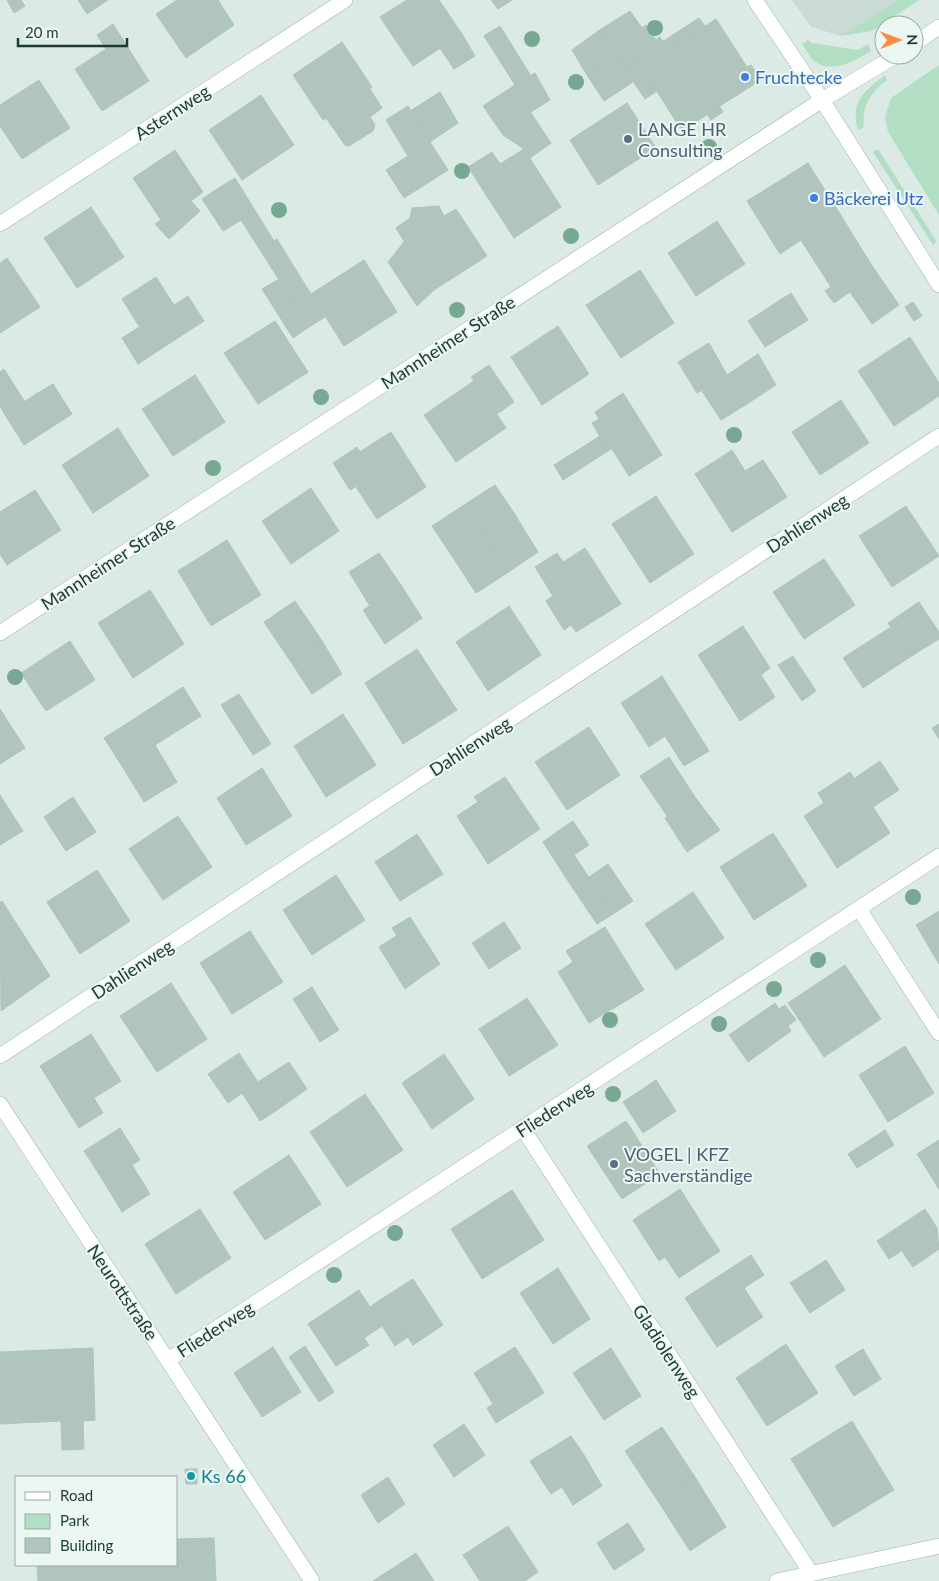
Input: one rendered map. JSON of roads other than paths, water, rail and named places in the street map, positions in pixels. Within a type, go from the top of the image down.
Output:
[{"type":"street","name":"Asternweg","points":[[0,224],[345,0]]},
{"type":"street","points":[[755,0],[822,100],[939,285]]},
{"type":"street","points":[[924,37],[939,27]]},
{"type":"street","name":"Mannheimer Straße","points":[[0,633],[822,100],[880,65]]},
{"type":"street","name":"Dahlienweg","points":[[0,1056],[939,436]]},
{"type":"street","name":"Fliederweg","points":[[168,1360],[939,856]]},
{"type":"street","points":[[859,908],[939,1033]]},
{"type":"street","name":"Neurottstraße","points":[[0,1104],[312,1581]]},
{"type":"street","name":"Gladiolenweg","points":[[523,1129],[811,1574]]},
{"type":"street","points":[[778,1581],[939,1546]]},
{"type":"place","name":"Fruchtecke","points":[[745,77]]},
{"type":"place","name":"LANGE HR Consulting","points":[[628,139]]},
{"type":"place","name":"Bäckerei Utz","points":[[814,198]]},
{"type":"place","name":"VOGEL | KFZ Sachverständige","points":[[614,1164]]},
{"type":"place","name":"Ks 66","points":[[191,1476]]}]
